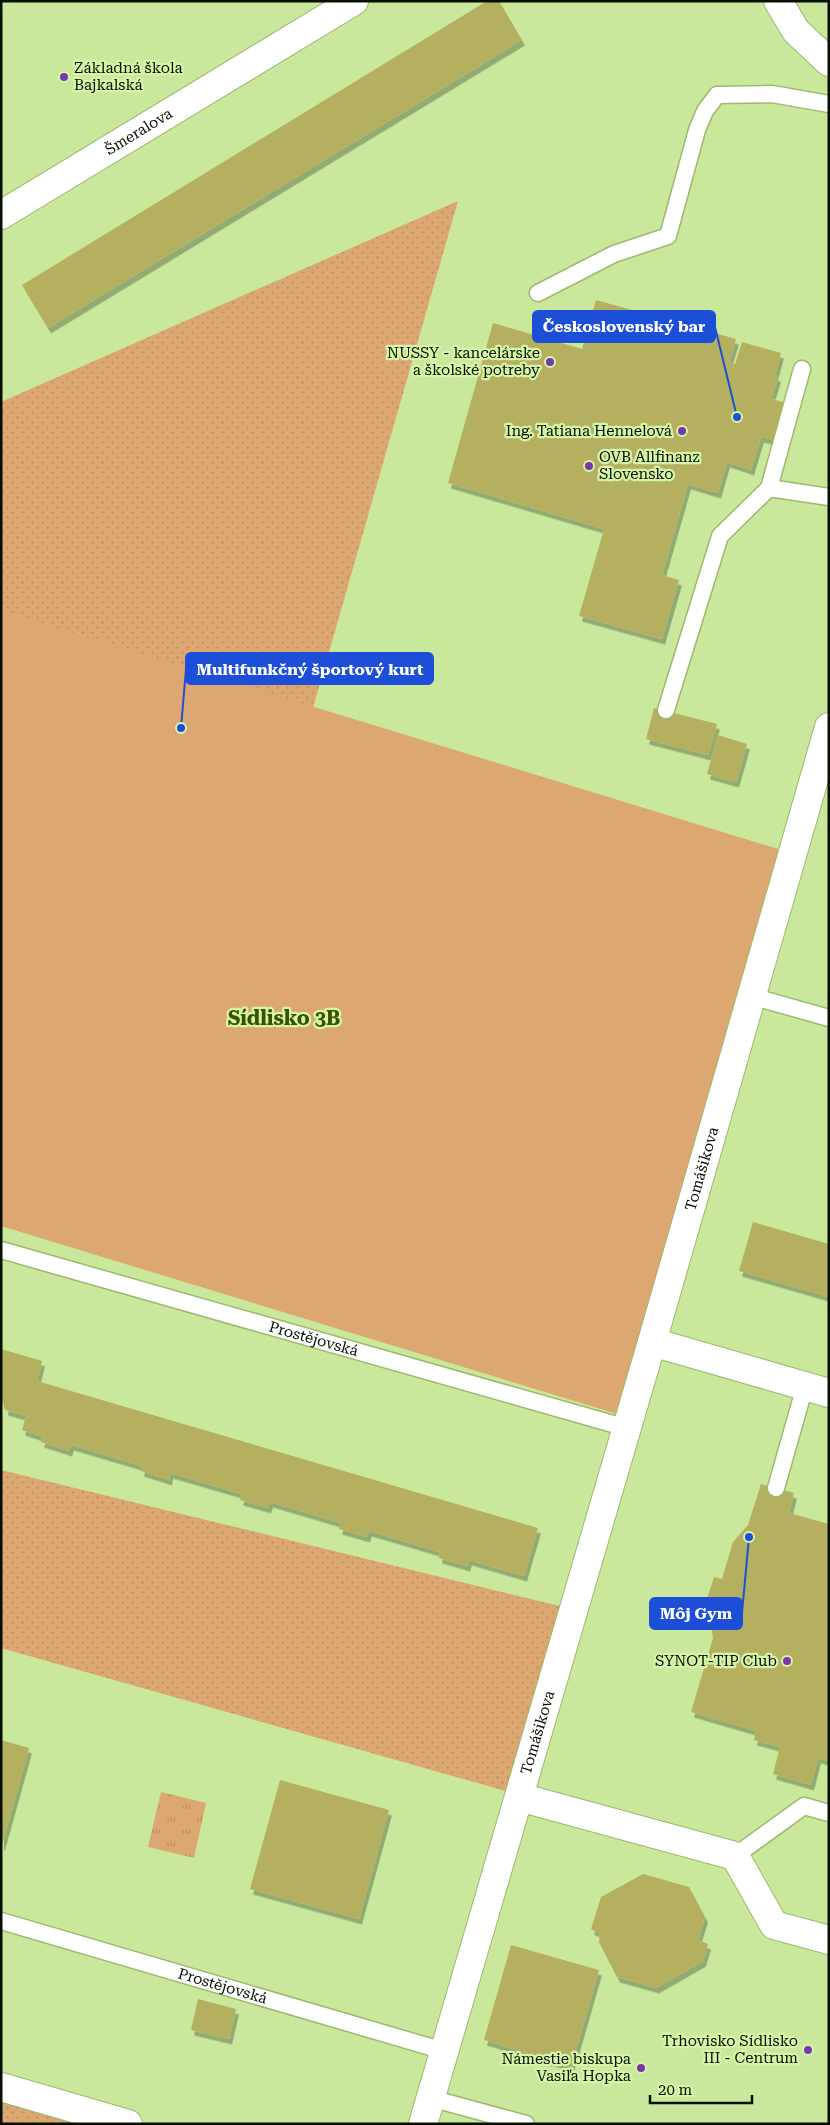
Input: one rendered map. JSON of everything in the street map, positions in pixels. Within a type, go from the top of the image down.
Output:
[{"type":"street","name":"Šmeralova","points":[[1,215],[354,1]]},
{"type":"street","points":[[778,1],[796,31],[829,62]]},
{"type":"street","name":"Tomášikova","points":[[423,2124],[652,1342],[829,727]]},
{"type":"street","points":[[652,1342],[817,1389]]},
{"type":"street","points":[[519,1797],[735,1856],[774,1925],[829,1940]]},
{"type":"street","points":[[1,2087],[128,2124]]},
{"type":"lane","points":[[538,293],[614,254],[668,236],[697,130],[705,111],[717,95],[772,94],[829,104]]},
{"type":"lane","points":[[666,710],[720,536],[769,488],[802,368]]},
{"type":"lane","points":[[769,488],[829,497]]},
{"type":"lane","points":[[751,996],[829,1018]]},
{"type":"lane","name":"Prostějovská","points":[[1,1250],[626,1428]]},
{"type":"lane","points":[[776,1488],[817,1389]]},
{"type":"lane","points":[[735,1856],[804,1806],[829,1813]]},
{"type":"lane","name":"Prostějovská","points":[[1,1921],[444,2051]]},
{"type":"lane","points":[[430,2098],[526,2124]]},
{"type":"green space","points":[[458,201],[313,708],[1,611],[1,402]]},
{"type":"green space","points":[[1,611],[788,852],[630,1418],[1,1226]]},
{"type":"green space","points":[[1,1470],[572,1609],[516,1794],[1,1648]]},
{"type":"green space","points":[[161,1792],[206,1803],[194,1858],[148,1847]]},
{"type":"green space","points":[[1,2088],[133,2124],[1,2124]]},
{"type":"building","points":[[487,1],[499,1],[522,40],[48,328],[22,285]]},
{"type":"building","name":"OVB Allfinanz Slovensko","points":[[596,300],[736,339],[729,362],[735,364],[742,342],[781,353],[775,375],[778,377],[771,399],[787,403],[777,441],[761,437],[751,470],[727,462],[718,493],[688,484],[662,575],[679,580],[662,639],[579,616],[604,529],[448,483],[493,323],[582,349]]},
{"type":"building","points":[[654,708],[717,724],[708,755],[646,739]]},
{"type":"building","points":[[718,735],[747,744],[736,782],[707,774]]},
{"type":"building","points":[[753,1222],[829,1244],[829,1297],[739,1271]]},
{"type":"building","points":[[1,1349],[42,1361],[37,1381],[538,1528],[524,1576],[469,1560],[467,1566],[439,1558],[440,1552],[369,1531],[367,1537],[339,1529],[341,1523],[270,1502],[268,1508],[240,1500],[242,1494],[170,1473],[169,1480],[141,1471],[142,1466],[71,1445],[69,1451],[41,1442],[43,1437],[22,1430],[26,1416],[5,1410],[6,1404],[1,1403]]},
{"type":"building","points":[[761,1484],[794,1493],[789,1513],[829,1524],[829,1761],[818,1758],[811,1785],[773,1774],[780,1747],[754,1740],[756,1731],[691,1712],[713,1638],[707,1599],[714,1577],[722,1579],[733,1542],[748,1525]]},
{"type":"building","points":[[1,1740],[29,1748],[2,1845],[1,1845]]},
{"type":"building","points":[[280,1780],[389,1810],[359,1919],[250,1889]]},
{"type":"building","points":[[643,1874],[689,1887],[705,1917],[698,1940],[708,1944],[703,1961],[656,1988],[617,1977],[599,1942],[600,1934],[591,1929],[601,1897]]},
{"type":"building","points":[[511,1945],[599,1970],[571,2067],[484,2040]]},
{"type":"building","points":[[198,1999],[236,2009],[229,2039],[191,2030]]},
{"type":"place","name":"Základná škola Bajkalská","points":[[64,77]]},
{"type":"place","name":"NUSSY - kancelárske a školské potreby","points":[[550,362]]},
{"type":"place","name":"Československý bar","points":[[737,417]]},
{"type":"place","name":"Ing. Tatiana Hennelová","points":[[682,431]]},
{"type":"place","name":"OVB Allfinanz Slovensko","points":[[589,466]]},
{"type":"place","name":"Multifunkčný športový kurt","points":[[181,728]]},
{"type":"place","name":"Môj Gym","points":[[749,1537]]},
{"type":"place","name":"SYNOT-TIP Club","points":[[787,1661]]},
{"type":"place","name":"Trhovisko Sídlisko III - Centrum","points":[[808,2050]]},
{"type":"place","name":"Námestie biskupa Vasiľa Hopka","points":[[641,2068]]},
{"type":"district","name":"Sídlisko 3B","points":[[284,1018]]}]
